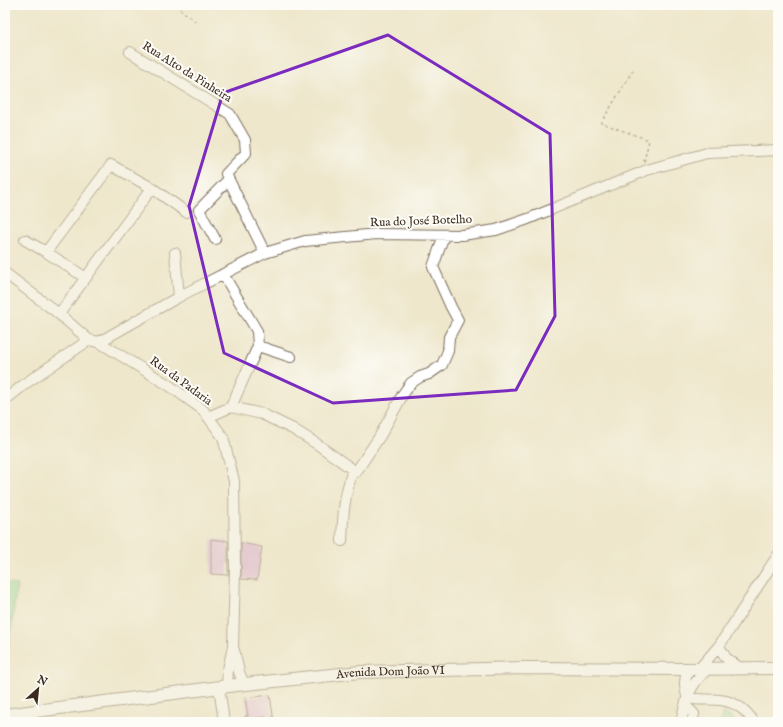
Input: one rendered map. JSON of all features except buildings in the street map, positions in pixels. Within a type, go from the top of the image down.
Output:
[{"type":"main road","name":"Avenida Dom João VI","points":[[5,715],[28,717],[223,686],[360,672],[523,668],[778,668]]},
{"type":"street","name":"Rua Alto da Pinheira","points":[[130,52],[230,114],[245,140],[246,153],[199,210],[214,239]]},
{"type":"street","name":"Rua do José Botelho","points":[[99,342],[179,297],[265,253],[305,242],[377,234],[462,235],[496,230],[528,219],[642,172],[707,153],[778,150]]},
{"type":"street","points":[[46,252],[111,165],[152,188],[186,212]]},
{"type":"street","points":[[227,177],[265,253]]},
{"type":"street","points":[[59,314],[152,188]]},
{"type":"street","points":[[342,540],[343,510],[347,487],[355,471],[380,436],[403,394],[420,377],[429,374],[442,366],[448,351],[449,337],[458,320],[433,267],[444,235]]},
{"type":"street","points":[[25,240],[86,278]]},
{"type":"street","points":[[176,254],[179,297]]},
{"type":"street","name":"Rua da Padaria","points":[[5,273],[59,314],[89,340],[99,342],[170,386],[203,410],[223,438],[234,481],[233,646]]},
{"type":"street","points":[[223,274],[257,331],[258,346],[231,407]]},
{"type":"street","points":[[5,400],[26,383],[89,340]]},
{"type":"street","points":[[258,346],[291,357]]},
{"type":"street","points":[[208,417],[231,407],[262,414],[293,429],[355,471]]},
{"type":"street","points":[[689,684],[701,674],[703,669],[719,651],[778,555]]},
{"type":"street","points":[[233,646],[239,672],[244,684]]},
{"type":"street","points":[[224,722],[223,686],[233,646]]},
{"type":"street","points":[[719,651],[740,668]]},
{"type":"street","points":[[681,722],[689,684],[685,676],[703,669],[719,651]]},
{"type":"street","points":[[664,669],[689,684]]},
{"type":"street","points":[[686,700],[694,714],[692,722]]},
{"type":"street","points":[[686,700],[725,700],[742,708],[754,722]]},
{"type":"path","points":[[175,5],[196,22]]},
{"type":"path","points":[[633,70],[601,123],[649,140],[642,172]]},
{"type":"highlighted area","points":[[388,35],[550,134],[555,316],[516,390],[333,403],[224,353],[189,206],[223,93]]},
{"type":"green space","points":[[5,583],[17,585],[5,674]]},
{"type":"green space","points":[[723,712],[729,716],[736,722],[720,722]]}]
